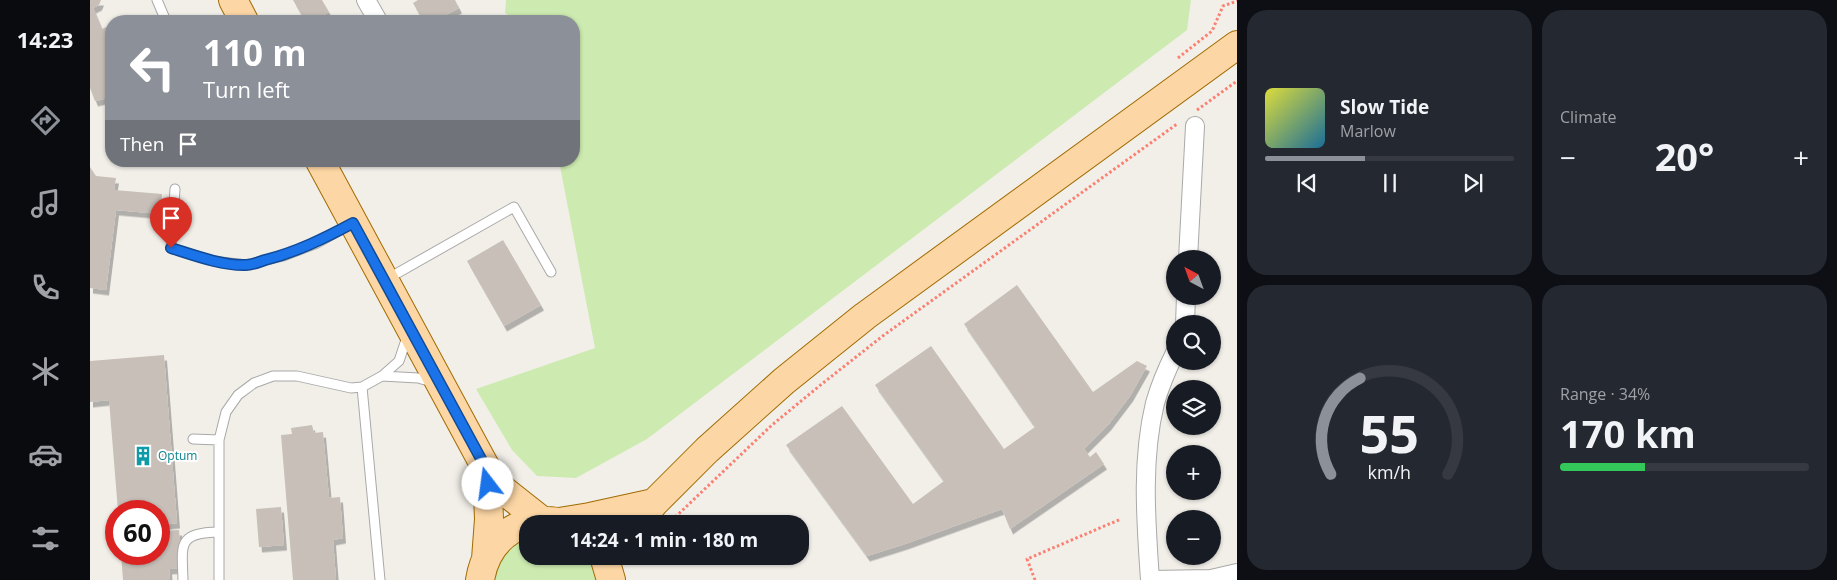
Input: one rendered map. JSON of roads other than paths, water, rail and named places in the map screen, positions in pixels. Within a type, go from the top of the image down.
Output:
[{"type":"main road","points":[[233,0],[241,15]]},
{"type":"main road","points":[[626,515],[661,513],[714,444],[784,381],[865,316],[1237,44]]},
{"type":"main road","points":[[323,167],[487,470],[503,490],[544,515]]},
{"type":"main road","points":[[483,570],[489,519],[487,470]]},
{"type":"main road","points":[[483,570],[492,549],[508,532],[519,527]]},
{"type":"main road","points":[[607,565],[611,580]]},
{"type":"main road","points":[[611,580],[616,565]]},
{"type":"street","points":[[366,0],[375,15]]},
{"type":"street","points":[[1188,250],[1190,119]]},
{"type":"street","points":[[1168,370],[1155,403],[1148,446],[1146,526],[1150,580],[1210,579],[1237,573]]},
{"type":"lane","points":[[157,0],[163,15]]},
{"type":"lane","points":[[176,188],[171,248],[213,261],[246,265],[283,256],[317,243],[353,223]]},
{"type":"lane","points":[[384,280],[514,206],[551,272]]},
{"type":"lane","points":[[219,580],[219,440],[226,412],[238,396],[254,383],[273,376],[297,376],[351,388],[362,387],[382,376],[399,361],[410,328]]},
{"type":"lane","points":[[382,376],[418,378],[441,384]]},
{"type":"lane","points":[[362,387],[380,580]]},
{"type":"lane","points":[[193,439],[219,440]]},
{"type":"lane","points":[[183,580],[182,546],[185,540],[200,533],[218,532]]},
{"type":"place","name":"Optum","points":[[143,456]]}]
